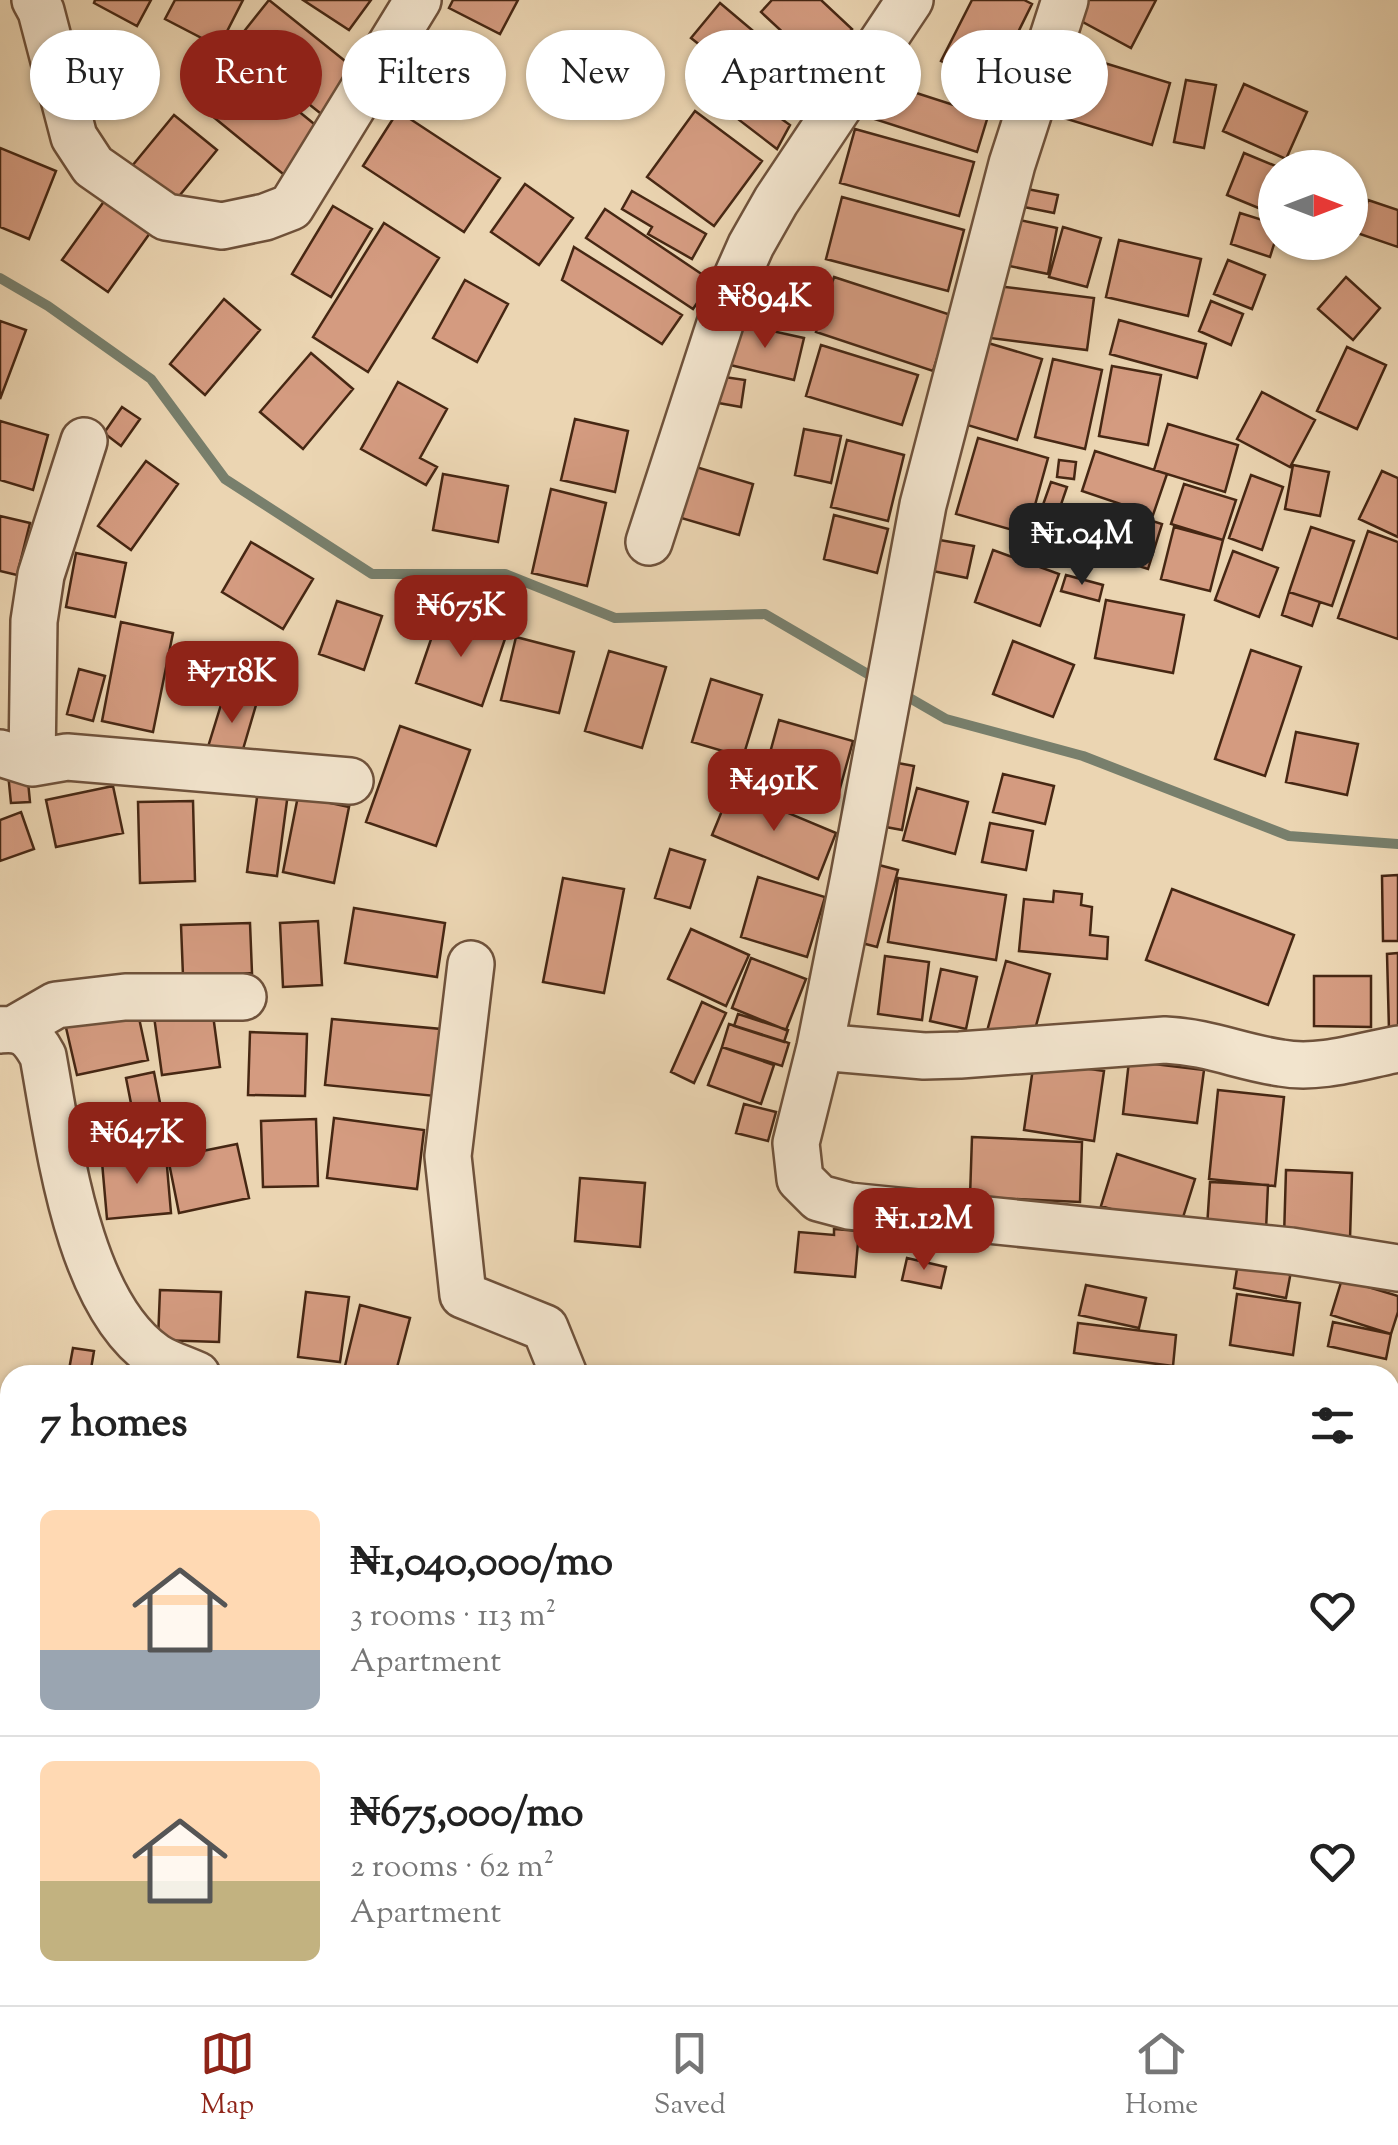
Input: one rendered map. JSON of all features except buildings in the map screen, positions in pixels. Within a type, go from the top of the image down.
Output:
[{"type":"street","points":[[41,4],[74,137],[93,166],[166,217],[222,226],[291,207],[418,0]]},
{"type":"street","points":[[649,542],[731,290],[751,246],[776,201],[910,0]]},
{"type":"street","points":[[1065,0],[1012,164],[923,505],[820,1047],[796,1143],[800,1179],[819,1198],[849,1206],[1272,1249],[1398,1268]]},
{"type":"street","points":[[84,441],[39,590],[16,758],[67,757],[350,781]]},
{"type":"street","points":[[472,964],[448,1156],[462,1295],[545,1328],[560,1365]]},
{"type":"street","points":[[8,1029],[56,1005],[125,996],[242,996]]},
{"type":"street","points":[[8,1029],[33,1037],[44,1056],[70,1204],[107,1297],[132,1334],[155,1356],[175,1365]]},
{"type":"street","points":[[820,1047],[924,1056],[1198,1041],[1280,1063],[1307,1066],[1398,1049]]},
{"type":"waterway","points":[[0,278],[48,306],[151,379],[225,479],[372,574],[505,574],[615,618],[765,614],[878,680]]},
{"type":"waterway","points":[[901,693],[946,719],[1083,756],[1289,836],[1398,844]]}]
